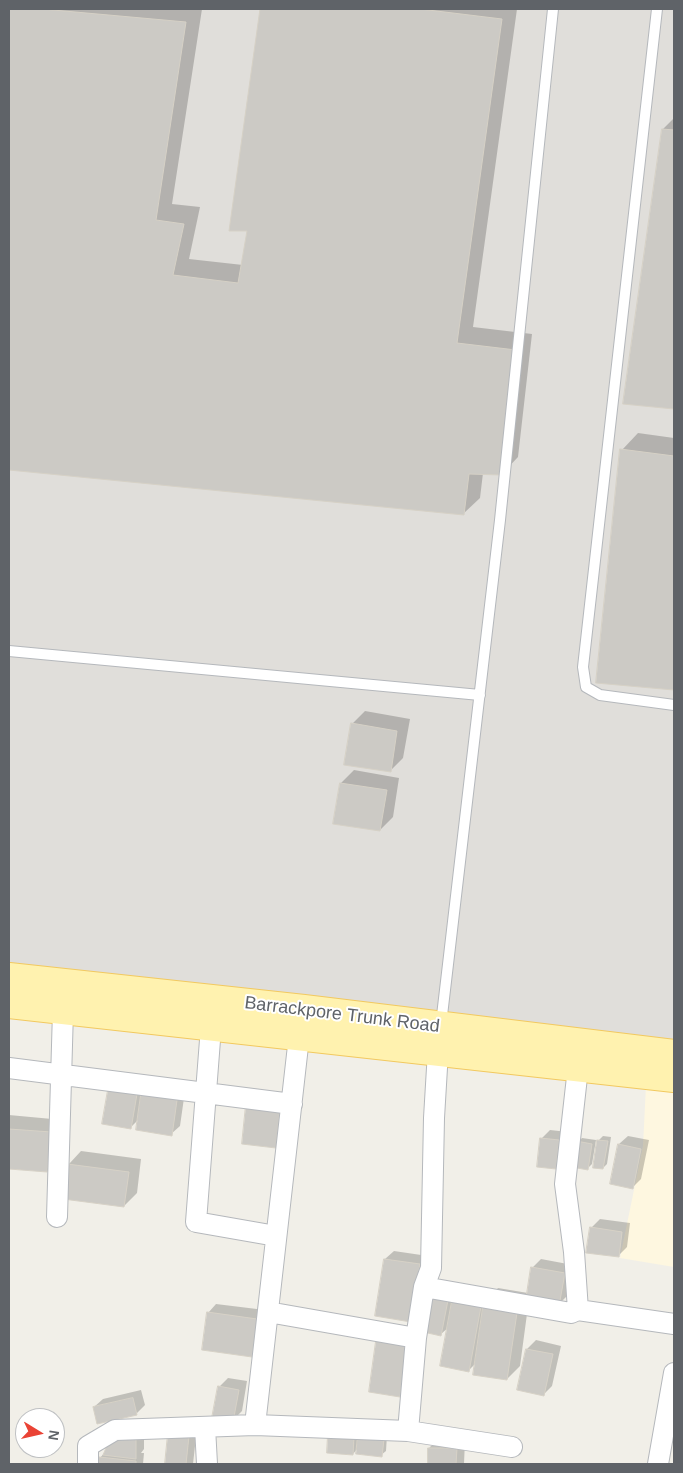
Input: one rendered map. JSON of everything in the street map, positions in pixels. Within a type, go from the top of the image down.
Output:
[{"type":"main road","name":"Barrackpore Trunk Road","points":[[9,977],[440,1039],[578,1068],[674,1078]]},
{"type":"main road","name":"Barrackpore Trunk Road","points":[[9,1004],[299,1037],[440,1039],[674,1054]]},
{"type":"street","points":[[57,1217],[63,1010]]},
{"type":"street","points":[[211,1027],[196,1222],[276,1236]]},
{"type":"street","points":[[255,1425],[299,1037]]},
{"type":"street","points":[[408,1431],[416,1338],[424,1287],[432,1268],[434,1118],[440,1039]]},
{"type":"street","points":[[9,1068],[292,1104]]},
{"type":"street","points":[[578,1068],[565,1184],[574,1252],[578,1310]]},
{"type":"street","points":[[424,1287],[572,1313],[578,1310],[674,1324]]},
{"type":"street","points":[[268,1312],[416,1338]]},
{"type":"street","points":[[658,1464],[672,1397],[674,1373]]},
{"type":"street","points":[[88,1464],[88,1446],[114,1430],[255,1425],[408,1431],[512,1447]]},
{"type":"street","points":[[205,1427],[207,1464]]},
{"type":"lane","points":[[440,1039],[480,695],[553,9]]},
{"type":"lane","points":[[657,9],[582,667],[586,687],[600,695],[674,705]]},
{"type":"lane","points":[[9,651],[480,695]]},
{"type":"shaded area","points":[[9,9],[674,9],[674,1046],[9,966]]},
{"type":"shaded area","points":[[647,1065],[674,1068],[674,1267],[620,1258],[643,1146]]},
{"type":"building","points":[[9,9],[42,9],[186,22],[156,220],[184,224],[173,275],[238,283],[247,231],[229,231],[260,9],[420,9],[502,19],[457,343],[516,350],[502,475],[469,474],[464,515],[9,470]]},
{"type":"building","points":[[662,129],[674,130],[674,409],[623,404]]},
{"type":"building","points":[[620,449],[674,456],[674,690],[596,683]]},
{"type":"building","points":[[351,723],[397,731],[391,772],[344,765]]},
{"type":"building","points":[[340,783],[387,790],[380,831],[333,824]]},
{"type":"building","points":[[142,1088],[178,1093],[172,1136],[136,1130]]},
{"type":"building","points":[[108,1090],[137,1094],[131,1129],[102,1124]]},
{"type":"building","points":[[246,1105],[280,1108],[276,1148],[242,1144]]},
{"type":"building","points":[[9,1129],[51,1132],[47,1172],[9,1169]]},
{"type":"building","points":[[540,1138],[559,1140],[556,1169],[537,1167]]},
{"type":"building","points":[[597,1140],[608,1141],[603,1169],[593,1168]]},
{"type":"building","points":[[576,1141],[592,1144],[588,1170],[572,1167]]},
{"type":"building","points":[[618,1144],[641,1149],[633,1189],[610,1184]]},
{"type":"building","points":[[67,1164],[129,1172],[124,1207],[63,1199]]},
{"type":"building","points":[[590,1227],[622,1232],[619,1257],[586,1253]]},
{"type":"building","points":[[384,1259],[420,1264],[411,1322],[375,1316]]},
{"type":"building","points":[[531,1267],[565,1273],[559,1306],[526,1300]]},
{"type":"building","points":[[427,1291],[449,1295],[441,1336],[419,1331]]},
{"type":"building","points":[[453,1296],[482,1301],[469,1372],[440,1366]]},
{"type":"building","points":[[484,1301],[518,1306],[507,1380],[473,1375]]},
{"type":"building","points":[[207,1312],[257,1319],[252,1357],[202,1350]]},
{"type":"building","points":[[377,1334],[408,1338],[400,1397],[369,1392]]},
{"type":"building","points":[[526,1349],[553,1354],[544,1396],[517,1390]]},
{"type":"building","points":[[218,1386],[239,1390],[233,1422],[212,1418]]},
{"type":"building","points":[[133,1398],[137,1415],[97,1424],[93,1407]]},
{"type":"building","points":[[136,1434],[136,1459],[103,1455],[111,1436]]},
{"type":"building","points":[[168,1434],[189,1436],[186,1464],[165,1464]]},
{"type":"building","points":[[328,1435],[354,1437],[353,1455],[327,1453]]},
{"type":"building","points":[[358,1436],[384,1439],[382,1457],[356,1454]]},
{"type":"building","points":[[428,1448],[457,1448],[456,1464],[428,1464]]},
{"type":"building","points":[[99,1457],[136,1461],[136,1464],[98,1464]]}]
